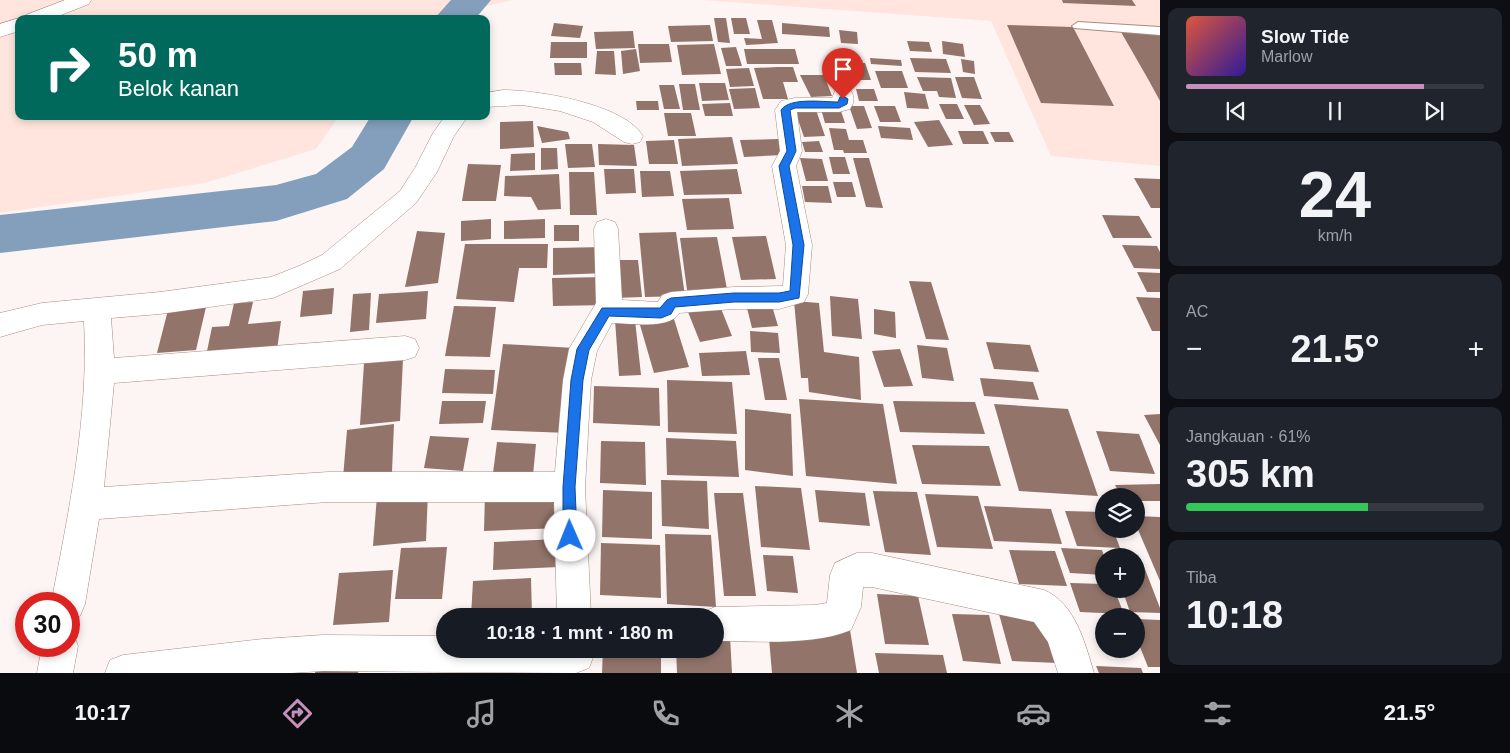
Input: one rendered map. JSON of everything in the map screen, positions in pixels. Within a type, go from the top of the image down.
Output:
[{"type":"street","points":[[43,15],[82,0]]},
{"type":"street","points":[[0,31],[15,25]]},
{"type":"street","points":[[606,311],[661,313],[667,310],[671,303],[734,298],[779,298],[795,294],[798,245],[784,166],[792,151],[786,110],[789,106],[795,105],[839,105],[842,104],[843,96]]},
{"type":"street","points":[[490,100],[517,97],[561,105],[604,118],[632,136]]},
{"type":"street","points":[[0,325],[42,314],[160,303],[273,287],[308,274],[331,262],[408,197],[425,172],[444,133],[453,120]]},
{"type":"street","points":[[574,608],[569,487],[577,380],[583,349],[609,304],[606,229]]},
{"type":"street","points":[[70,592],[87,504],[100,372],[97,308]]},
{"type":"street","points":[[100,372],[405,348]]},
{"type":"street","points":[[87,504],[328,487],[569,487]]},
{"type":"street","points":[[724,624],[815,622],[838,618],[844,607],[847,575],[857,570],[872,570],[1044,607],[1056,619],[1066,637],[1076,673]]},
{"type":"street","points":[[123,673],[263,657],[323,653],[576,659]]},
{"type":"street","points":[[54,673],[58,657]]},
{"type":"lane","points":[[1078,26],[1160,31]]},
{"type":"shaded area","points":[[0,0],[512,0],[449,15],[15,15],[15,120],[336,120],[316,149],[205,183],[0,213]]},
{"type":"shaded area","points":[[702,0],[1160,0],[1160,166],[1051,156],[991,21]]},
{"type":"building","points":[[1062,0],[1132,0],[1136,6],[1063,3]]},
{"type":"building","points":[[714,18],[726,18],[730,43],[718,42]]},
{"type":"building","points":[[731,18],[746,18],[750,34],[734,34]]},
{"type":"building","points":[[757,20],[772,20],[778,43],[746,45],[744,38],[762,39]]},
{"type":"building","points":[[554,23],[583,26],[580,38],[551,36]]},
{"type":"building","points":[[782,23],[829,27],[830,37],[782,34]]},
{"type":"building","points":[[710,25],[713,41],[671,42],[668,26]]},
{"type":"building","points":[[1007,25],[1073,27],[1114,106],[1041,103]]},
{"type":"building","points":[[839,30],[857,32],[858,44],[841,43]]},
{"type":"building","points":[[633,31],[635,48],[596,49],[594,32]]},
{"type":"building","points":[[1121,32],[1160,34],[1160,101],[1148,79]]},
{"type":"building","points":[[907,41],[929,42],[932,52],[910,51]]},
{"type":"building","points":[[942,41],[963,44],[965,57],[943,54]]},
{"type":"building","points":[[551,42],[587,42],[587,58],[550,58]]},
{"type":"building","points":[[638,44],[669,44],[672,62],[640,63]]},
{"type":"building","points":[[714,44],[721,74],[682,75],[677,45]]},
{"type":"building","points":[[736,47],[742,66],[726,66],[721,48]]},
{"type":"building","points":[[636,49],[640,71],[623,74],[621,51]]},
{"type":"building","points":[[744,49],[795,49],[799,64],[747,64]]},
{"type":"building","points":[[597,51],[614,51],[616,75],[595,74]]},
{"type":"building","points":[[870,58],[901,60],[902,66],[871,64]]},
{"type":"building","points":[[910,58],[946,59],[951,73],[915,72]]},
{"type":"building","points":[[961,59],[974,61],[975,74],[963,72]]},
{"type":"building","points":[[554,63],[581,63],[582,75],[555,75]]},
{"type":"building","points":[[848,63],[865,63],[871,80],[854,80]]},
{"type":"building","points":[[793,67],[798,82],[783,82],[788,99],[763,99],[754,68]]},
{"type":"building","points":[[749,68],[754,86],[730,87],[726,69]]},
{"type":"building","points":[[875,71],[902,71],[908,88],[881,88]]},
{"type":"building","points":[[800,75],[824,75],[832,96],[811,97]]},
{"type":"building","points":[[831,76],[842,76],[849,93],[838,94]]},
{"type":"building","points":[[917,77],[951,78],[956,98],[939,97],[937,91],[923,91]]},
{"type":"building","points":[[955,77],[974,77],[982,99],[962,98]]},
{"type":"building","points":[[699,83],[725,83],[729,100],[702,101]]},
{"type":"building","points":[[679,84],[695,84],[700,110],[683,110]]},
{"type":"building","points":[[659,85],[674,85],[680,109],[664,109]]},
{"type":"building","points":[[755,88],[760,108],[734,109],[729,89]]},
{"type":"building","points":[[856,89],[874,89],[878,101],[859,101]]},
{"type":"building","points":[[904,92],[925,94],[929,109],[907,108]]},
{"type":"building","points":[[636,101],[658,101],[659,110],[637,110]]},
{"type":"building","points":[[730,103],[733,116],[705,116],[702,104]]},
{"type":"building","points":[[939,104],[957,104],[964,119],[946,119]]},
{"type":"building","points":[[964,105],[980,105],[990,124],[974,125]]},
{"type":"building","points":[[849,106],[864,106],[872,128],[857,129]]},
{"type":"building","points":[[874,106],[895,106],[901,122],[880,122]]},
{"type":"building","points":[[815,107],[825,136],[804,137],[794,108]]},
{"type":"building","points":[[840,108],[845,123],[825,123],[821,109]]},
{"type":"building","points":[[664,113],[691,113],[696,136],[668,136]]},
{"type":"building","points":[[939,120],[953,145],[928,147],[914,122]]},
{"type":"building","points":[[533,121],[534,147],[500,149],[500,122]]},
{"type":"building","points":[[537,126],[568,132],[570,139],[542,143]]},
{"type":"building","points":[[878,126],[910,128],[913,140],[881,138]]},
{"type":"building","points":[[829,128],[846,129],[849,140],[863,140],[867,153],[844,153],[843,150],[834,150]]},
{"type":"building","points":[[958,131],[983,131],[989,144],[963,144]]},
{"type":"building","points":[[990,132],[1009,132],[1014,142],[995,142]]},
{"type":"building","points":[[732,137],[738,164],[682,166],[678,139]]},
{"type":"building","points":[[779,139],[783,155],[744,157],[740,140]]},
{"type":"building","points":[[674,140],[678,164],[649,164],[646,141]]},
{"type":"building","points":[[819,141],[823,152],[805,152],[802,142]]},
{"type":"building","points":[[565,144],[592,144],[595,167],[568,168]]},
{"type":"building","points":[[598,144],[634,145],[637,166],[599,165]]},
{"type":"building","points":[[541,148],[557,148],[558,169],[541,170]]},
{"type":"building","points":[[535,153],[535,170],[510,171],[511,154]]},
{"type":"building","points":[[829,157],[845,157],[850,174],[833,174]]},
{"type":"building","points":[[800,158],[822,159],[828,181],[806,181]]},
{"type":"building","points":[[853,158],[869,158],[883,208],[866,207]]},
{"type":"building","points":[[468,164],[501,165],[496,201],[462,201]]},
{"type":"building","points":[[604,169],[634,169],[636,193],[606,194]]},
{"type":"building","points":[[737,169],[742,194],[684,195],[680,171]]},
{"type":"building","points":[[640,171],[670,171],[674,196],[642,197]]},
{"type":"building","points":[[569,172],[594,172],[597,215],[570,215]]},
{"type":"building","points":[[559,174],[561,209],[538,210],[531,197],[504,196],[505,176]]},
{"type":"building","points":[[1134,178],[1160,179],[1160,208],[1151,208]]},
{"type":"building","points":[[833,182],[852,182],[856,197],[837,197]]},
{"type":"building","points":[[802,186],[828,186],[832,203],[805,202]]},
{"type":"building","points":[[729,198],[734,229],[687,230],[682,199]]},
{"type":"building","points":[[1102,215],[1139,216],[1152,238],[1113,238]]},
{"type":"building","points":[[491,219],[491,239],[461,241],[461,221]]},
{"type":"building","points":[[545,219],[545,238],[504,239],[504,221]]},
{"type":"building","points":[[554,225],[579,225],[579,241],[554,241]]},
{"type":"building","points":[[417,231],[445,233],[438,283],[405,287]]},
{"type":"building","points":[[676,232],[685,296],[645,297],[639,233]]},
{"type":"building","points":[[766,236],[776,279],[741,280],[732,237]]},
{"type":"building","points":[[717,237],[727,289],[687,290],[680,238]]},
{"type":"building","points":[[465,244],[548,244],[547,268],[519,268],[514,302],[456,299]]},
{"type":"building","points":[[1122,245],[1157,246],[1160,252],[1160,269],[1134,268]]},
{"type":"building","points":[[605,247],[607,273],[553,275],[553,248]]},
{"type":"building","points":[[612,260],[638,260],[642,297],[615,298]]},
{"type":"building","points":[[1137,272],[1160,273],[1160,292],[1147,292]]},
{"type":"building","points":[[605,277],[607,305],[553,306],[552,278]]},
{"type":"building","points":[[909,281],[931,282],[949,340],[926,339]]},
{"type":"building","points":[[334,288],[332,314],[300,317],[303,291]]},
{"type":"building","points":[[428,291],[426,319],[376,323],[379,294]]},
{"type":"building","points":[[371,293],[369,330],[350,332],[353,294]]},
{"type":"building","points":[[830,296],[858,299],[862,339],[832,336]]},
{"type":"building","points":[[1136,297],[1160,298],[1160,331],[1152,331]]},
{"type":"building","points":[[794,301],[819,303],[824,352],[859,357],[861,400],[809,392],[808,378],[801,378]]},
{"type":"building","points":[[253,302],[248,324],[281,321],[277,350],[206,356],[212,327],[229,326],[234,303]]},
{"type":"building","points":[[454,306],[496,307],[490,357],[445,356]]},
{"type":"building","points":[[720,306],[732,336],[700,342],[688,312]]},
{"type":"building","points":[[772,306],[778,326],[752,328],[747,308]]},
{"type":"building","points":[[206,307],[196,350],[157,353],[168,310]]},
{"type":"building","points":[[874,309],[895,312],[896,338],[874,334]]},
{"type":"building","points":[[674,319],[689,367],[654,373],[640,325]]},
{"type":"building","points":[[615,320],[635,320],[641,375],[619,376]]},
{"type":"building","points":[[750,331],[778,333],[780,353],[751,352]]},
{"type":"building","points":[[986,342],[1030,345],[1039,372],[994,369]]},
{"type":"building","points":[[503,344],[575,348],[569,433],[491,430]]},
{"type":"building","points":[[917,345],[947,348],[954,381],[922,378]]},
{"type":"building","points":[[900,349],[913,386],[884,387],[872,351]]},
{"type":"building","points":[[746,351],[750,375],[702,376],[699,353]]},
{"type":"building","points":[[758,358],[779,358],[787,400],[765,400]]},
{"type":"building","points":[[403,359],[400,421],[360,425],[364,363]]},
{"type":"building","points":[[445,369],[495,370],[493,394],[442,393]]},
{"type":"building","points":[[980,378],[1033,382],[1039,400],[984,396]]},
{"type":"building","points":[[667,380],[732,382],[737,434],[668,432]]},
{"type":"building","points":[[594,386],[659,388],[660,426],[593,423]]},
{"type":"building","points":[[799,399],[883,404],[897,484],[806,476]]},
{"type":"building","points":[[442,401],[486,401],[483,423],[439,424]]},
{"type":"building","points":[[893,401],[975,402],[985,434],[900,432]]},
{"type":"building","points":[[994,404],[1068,409],[1095,488],[1095,496],[1019,491]]},
{"type":"building","points":[[745,409],[791,414],[793,476],[745,470]]},
{"type":"building","points":[[1160,414],[1160,445],[1144,415]]},
{"type":"building","points":[[394,424],[392,472],[343,478],[347,430]]},
{"type":"building","points":[[1096,431],[1139,434],[1155,474],[1110,471]]},
{"type":"building","points":[[430,436],[469,438],[463,471],[424,468]]},
{"type":"building","points":[[666,438],[736,441],[739,477],[667,475]]},
{"type":"building","points":[[601,441],[645,442],[646,485],[600,483]]},
{"type":"building","points":[[497,442],[536,444],[533,475],[493,473]]},
{"type":"building","points":[[912,445],[989,446],[1001,486],[922,484]]},
{"type":"building","points":[[661,480],[707,481],[709,529],[662,526]]},
{"type":"building","points":[[1160,484],[1160,501],[1145,501],[1145,488],[1117,488],[1115,485]]},
{"type":"building","points":[[755,486],[801,488],[810,550],[761,547]]},
{"type":"building","points":[[560,490],[561,528],[484,531],[485,493]]},
{"type":"building","points":[[603,490],[652,492],[652,539],[602,537]]},
{"type":"building","points":[[815,490],[865,493],[870,526],[819,522]]},
{"type":"building","points":[[428,491],[426,541],[373,546],[377,496]]},
{"type":"building","points":[[873,491],[917,492],[931,555],[885,552]]},
{"type":"building","points":[[714,493],[743,493],[756,596],[724,596]]},
{"type":"building","points":[[925,494],[978,496],[993,549],[937,547]]},
{"type":"building","points":[[984,506],[1051,509],[1062,544],[994,541]]},
{"type":"building","points":[[1065,511],[1095,512],[1095,538],[1116,538],[1120,548],[1077,546]]},
{"type":"building","points":[[1145,516],[1160,517],[1160,581],[1142,538],[1145,538]]},
{"type":"building","points":[[665,534],[711,535],[716,607],[667,604]]},
{"type":"building","points":[[558,539],[559,567],[493,570],[494,542]]},
{"type":"building","points":[[601,543],[660,545],[661,598],[600,595]]},
{"type":"building","points":[[447,547],[442,599],[395,599],[401,548]]},
{"type":"building","points":[[1061,548],[1095,550],[1095,574],[1070,573]]},
{"type":"building","points":[[1009,550],[1055,551],[1067,586],[1019,584]]},
{"type":"building","points":[[763,555],[793,556],[798,593],[767,591]]},
{"type":"building","points":[[1145,569],[1160,608],[1160,613],[1145,612],[1145,608],[1129,608],[1125,598],[1145,598]]},
{"type":"building","points":[[393,570],[389,622],[333,625],[339,573]]},
{"type":"building","points":[[531,578],[532,608],[471,608],[473,581]]},
{"type":"building","points":[[1070,583],[1095,584],[1095,598],[1118,598],[1122,608],[1095,608],[1095,613],[1080,612]]},
{"type":"building","points":[[877,594],[918,596],[929,645],[885,644]]},
{"type":"building","points":[[952,614],[989,615],[1001,664],[963,661]]},
{"type":"building","points":[[999,614],[1044,615],[1058,663],[1012,661]]},
{"type":"building","points":[[1145,619],[1160,620],[1160,667],[1148,667],[1144,658]]},
{"type":"building","points":[[768,627],[850,630],[857,673],[772,673]]},
{"type":"building","points":[[724,636],[730,636],[732,673],[677,673],[676,658],[724,658]]},
{"type":"building","points":[[875,653],[943,655],[947,673],[879,673]]},
{"type":"building","points":[[603,658],[661,658],[661,673],[602,673]]},
{"type":"building","points":[[360,664],[358,673],[315,673],[316,666]]},
{"type":"building","points":[[1096,666],[1141,668],[1143,673],[1099,673]]},
{"type":"waterway","points":[[457,15],[473,0]]},
{"type":"waterway","points":[[0,234],[276,203],[331,187],[368,158],[391,120]]},
{"type":"route","points":[[570,536],[569,487],[577,380],[583,349],[606,311],[661,313],[667,310],[671,303],[734,298],[779,298],[795,294],[798,245],[784,166],[792,151],[785,116],[786,108],[795,105],[839,105],[842,104],[843,99]]}]
